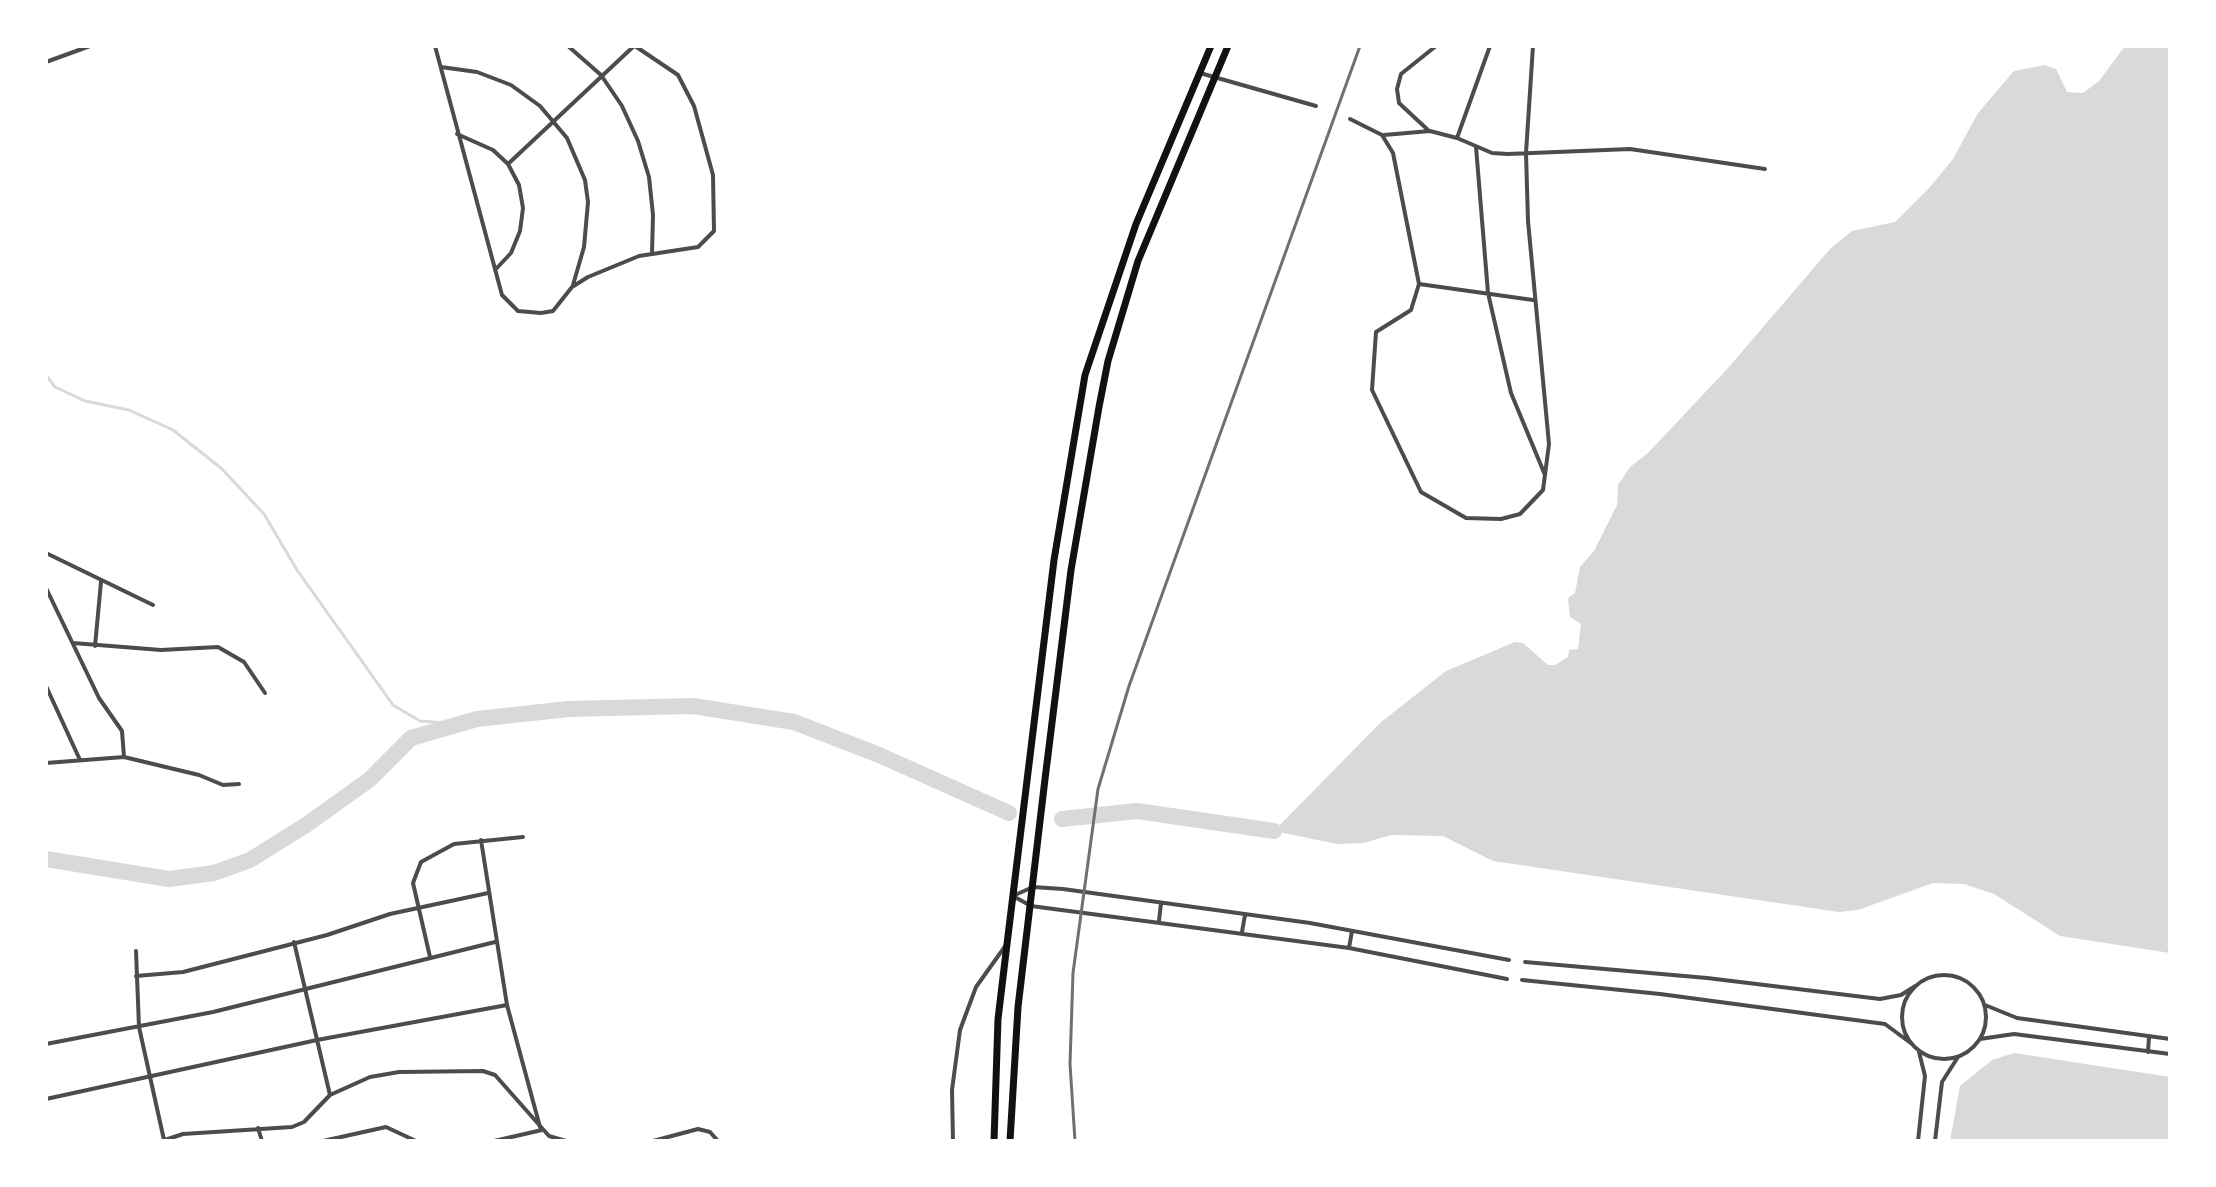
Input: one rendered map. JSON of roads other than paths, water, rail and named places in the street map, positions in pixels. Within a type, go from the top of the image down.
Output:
[{"type":"highway","points":[[994,1141],[998,1019],[1054,560],[1085,375],[1127,250],[1211,46]]},
{"type":"highway","points":[[1010,1141],[1018,1007],[1071,570],[1108,361],[1138,261],[1228,46]]},
{"type":"street","points":[[46,62],[90,46]]},
{"type":"street","points":[[435,46],[505,300],[524,312],[553,311],[572,287],[584,247],[588,202],[578,158],[553,119],[511,85],[477,72],[441,67]]},
{"type":"street","points":[[568,46],[601,75],[622,106],[638,141],[653,215],[652,253]]},
{"type":"street","points":[[508,164],[635,46],[672,69],[687,89],[706,140],[715,191],[715,226],[709,239],[698,247],[632,258],[572,287]]},
{"type":"street","points":[[1430,131],[1399,103],[1397,89],[1401,74],[1436,46]]},
{"type":"street","points":[[1457,138],[1490,46]]},
{"type":"street","points":[[1382,135],[1393,153],[1419,284],[1411,310],[1376,332],[1372,390],[1421,492],[1466,518],[1501,519],[1530,507],[1543,490],[1549,444],[1533,300],[1526,153],[1533,46]]},
{"type":"street","points":[[1200,73],[1316,106]]},
{"type":"street","points":[[1350,119],[1382,135],[1430,131],[1457,138],[1492,153],[1630,149],[1765,169]]},
{"type":"street","points":[[457,134],[485,145],[508,164],[521,196],[520,231],[511,253],[495,270]]},
{"type":"street","points":[[1476,147],[1488,293],[1511,393],[1546,477]]},
{"type":"street","points":[[1419,284],[1533,300]]},
{"type":"street","points":[[46,553],[153,605]]},
{"type":"street","points":[[95,646],[101,582]]},
{"type":"street","points":[[46,588],[95,691],[125,737],[124,757]]},
{"type":"street","points":[[73,643],[161,650],[218,647],[244,662],[265,693]]},
{"type":"street","points":[[46,686],[80,760]]},
{"type":"street","points":[[46,763],[124,757],[199,775],[223,785],[239,784]]},
{"type":"street","points":[[430,957],[413,883],[421,862],[454,844],[523,837]]},
{"type":"street","points":[[481,840],[507,1005],[542,1129]]},
{"type":"street","points":[[1013,896],[1033,887],[1161,903],[1352,931],[1509,960]]},
{"type":"street","points":[[136,976],[183,972],[417,907],[488,893]]},
{"type":"street","points":[[1013,896],[1031,906],[1349,948],[1507,979]]},
{"type":"street","points":[[1159,921],[1161,903]]},
{"type":"street","points":[[1242,932],[1245,915]]},
{"type":"street","points":[[1349,948],[1352,931]]},
{"type":"street","points":[[294,942],[330,1095]]},
{"type":"street","points":[[46,1044],[139,1027],[495,942]]},
{"type":"street","points":[[953,1141],[953,1080],[960,1030],[976,987],[1007,944]]},
{"type":"street","points":[[136,951],[139,1027],[163,1140],[183,1134],[292,1127],[304,1122],[330,1095],[370,1077],[399,1072],[483,1071],[495,1075],[550,1138],[566,1141]]},
{"type":"street","points":[[1525,962],[1707,978],[1880,999],[1901,995],[1931,977],[1947,975],[1963,979],[1976,990],[1984,1004],[1986,1016],[1980,1039]]},
{"type":"street","points":[[1522,980],[1660,994],[1885,1024],[1918,1050],[1937,1058],[1958,1056]]},
{"type":"street","points":[[1912,1044],[1902,1020],[1908,995],[1917,985]]},
{"type":"street","points":[[1984,1004],[2017,1018],[2170,1039]]},
{"type":"street","points":[[46,1099],[317,1040],[507,1005]]},
{"type":"street","points":[[1935,1141],[1942,1082],[1958,1056],[1980,1039],[2014,1034],[2170,1054]]},
{"type":"street","points":[[2148,1052],[2149,1037]]},
{"type":"street","points":[[1918,1050],[1925,1076],[1918,1141]]},
{"type":"street","points":[[323,1141],[386,1127],[412,1140]]},
{"type":"street","points":[[258,1128],[262,1141]]},
{"type":"street","points":[[494,1141],[542,1129]]},
{"type":"street","points":[[653,1141],[698,1129],[710,1132],[718,1141]]},
{"type":"street","points":[[360,1134],[362,1141]]},
{"type":"waterway","points":[[46,375],[55,387],[85,401],[129,410],[173,430],[222,469],[264,514],[297,570],[393,705],[420,721],[459,724]]},
{"type":"waterway","points":[[46,859],[169,879],[214,873],[250,860],[306,825],[369,780],[411,738],[477,719],[568,709],[693,706],[794,722],[879,755],[1009,813]]},
{"type":"waterway","points":[[1062,819],[1137,811],[1274,831]]},
{"type":"railway","points":[[1075,1141],[1070,1064],[1073,973],[1098,789],[1129,686],[1360,46]]}]
